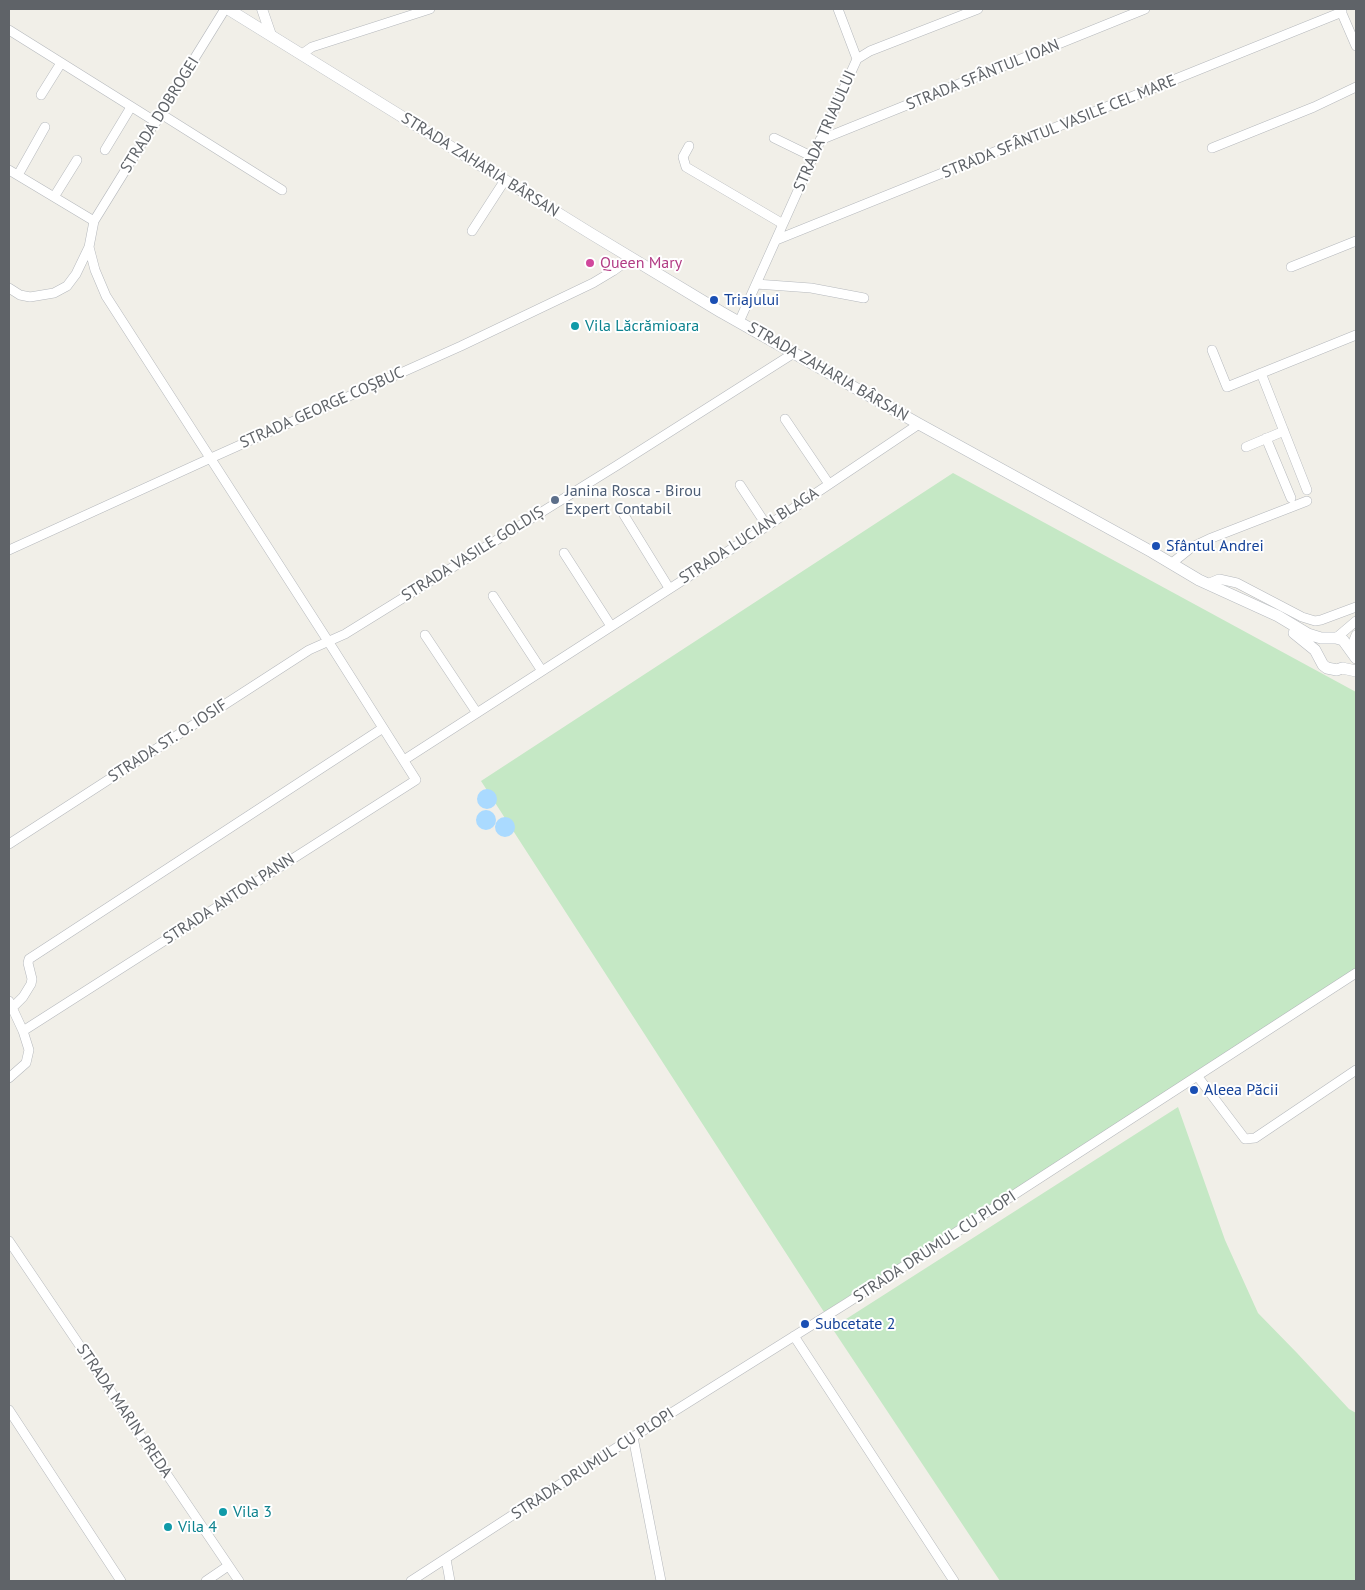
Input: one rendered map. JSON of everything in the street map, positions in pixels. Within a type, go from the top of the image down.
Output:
[{"type":"main road","name":"STRADA ZAHARIA BÂRSAN","points":[[226,9],[631,258],[739,322],[1207,584],[1260,608]]},
{"type":"main road","points":[[1260,608],[1308,634],[1346,643],[1352,653],[1348,663],[1342,668]]},
{"type":"main road","points":[[1260,608],[1302,638],[1319,655],[1320,660],[1327,668],[1332,670],[1342,668],[1356,671]]},
{"type":"main road","points":[[1319,655],[1323,644],[1332,639]]},
{"type":"street","name":"STRADA DOBROGEI","points":[[9,288],[20,295],[30,297],[54,293],[67,286],[76,274],[89,247],[94,221],[226,9]]},
{"type":"street","points":[[262,9],[271,35]]},
{"type":"street","points":[[302,54],[312,47],[413,12],[430,9]]},
{"type":"street","points":[[838,9],[857,59]]},
{"type":"street","name":"STRADA TRIAJULUI","points":[[739,322],[857,59],[870,51],[978,9]]},
{"type":"street","name":"STRADA SFÂNTUL IOAN","points":[[820,140],[1145,9]]},
{"type":"street","points":[[1341,10],[1356,42]]},
{"type":"street","name":"STRADA SFÂNTUL VASILE CEL MARE","points":[[776,240],[1341,10]]},
{"type":"street","points":[[9,30],[131,107],[158,118],[282,190]]},
{"type":"street","points":[[41,96],[61,63]]},
{"type":"street","points":[[1212,148],[1356,87]]},
{"type":"street","points":[[105,150],[131,107]]},
{"type":"street","points":[[18,175],[46,127]]},
{"type":"street","points":[[774,138],[813,157]]},
{"type":"street","points":[[689,146],[684,158],[686,167],[783,224]]},
{"type":"street","points":[[54,197],[77,160]]},
{"type":"street","points":[[9,170],[94,221]]},
{"type":"street","points":[[472,231],[505,180]]},
{"type":"street","points":[[1292,267],[1356,241]]},
{"type":"street","points":[[89,247],[95,270],[106,296],[404,760]]},
{"type":"street","name":"STRADA GEORGE COȘBUC","points":[[9,550],[461,346],[593,282],[631,258]]},
{"type":"street","points":[[756,284],[811,288],[864,298]]},
{"type":"street","points":[[1212,350],[1227,387],[1356,335]]},
{"type":"street","name":"STRADA VASILE GOLDIȘ","points":[[328,640],[345,634],[794,353]]},
{"type":"street","points":[[1261,373],[1307,490]]},
{"type":"street","name":"STRADA LUCIAN BLAGA","points":[[785,419],[829,484]]},
{"type":"street","name":"STRADA LUCIAN BLAGA","points":[[404,760],[767,526],[919,424]]},
{"type":"street","points":[[1246,447],[1284,430]]},
{"type":"street","points":[[1266,438],[1291,498]]},
{"type":"street","points":[[740,485],[767,526]]},
{"type":"street","points":[[1172,563],[1192,547],[1209,539],[1307,501]]},
{"type":"street","name":"STRADA LUCIAN BLAGA","points":[[624,514],[669,588]]},
{"type":"street","points":[[564,553],[611,626]]},
{"type":"street","points":[[1207,584],[1219,579],[1237,583],[1302,618],[1315,621],[1356,607]]},
{"type":"street","points":[[492,596],[542,671]]},
{"type":"street","points":[[1332,639],[1356,621]]},
{"type":"street","points":[[425,635],[477,713]]},
{"type":"street","points":[[1352,653],[1356,635]]},
{"type":"street","name":"STRADA ST. O. IOSIF","points":[[9,844],[309,650],[328,640]]},
{"type":"street","points":[[9,1078],[21,1069],[28,1059],[29,1050],[23,1031],[10,1005],[23,997],[31,984],[29,959],[383,728]]},
{"type":"street","name":"STRADA ANTON PANN","points":[[23,1031],[416,780],[404,760]]},
{"type":"street","name":"STRADA DRUMUL CU PLOPI","points":[[411,1581],[633,1437],[1198,1077],[1356,973]]},
{"type":"street","points":[[1198,1077],[1245,1140],[1255,1138],[1356,1070]]},
{"type":"street","name":"STRADA MARIN PREDA","points":[[9,1241],[239,1581]]},
{"type":"street","points":[[794,1336],[954,1581]]},
{"type":"street","points":[[9,1410],[121,1581]]},
{"type":"street","points":[[633,1437],[661,1581]]},
{"type":"street","points":[[446,1559],[450,1581]]},
{"type":"street","points":[[206,1581],[228,1566]]},
{"type":"green space","points":[[953,473],[1356,692],[1356,974],[824,1312],[481,781]]},
{"type":"green space","points":[[1178,1107],[1225,1240],[1258,1313],[1349,1409],[1356,1413],[1356,1581],[1000,1581],[832,1328]]},
{"type":"water","points":[[487,789],[494,792],[497,799],[494,806],[487,809],[480,806],[477,799],[480,792]]},
{"type":"water","points":[[486,810],[493,813],[496,820],[493,827],[486,830],[479,827],[476,820],[479,813]]},
{"type":"water","points":[[505,817],[512,820],[515,827],[512,834],[505,837],[498,834],[495,827],[498,820]]},
{"type":"place","name":"Queen Mary","points":[[590,263]]},
{"type":"place","name":"Triajului","points":[[714,300]]},
{"type":"place","name":"Vila Lăcrămioara","points":[[575,326]]},
{"type":"place","name":"Janina Rosca - Birou Expert Contabil","points":[[555,500]]},
{"type":"place","name":"Sfântul Andrei","points":[[1156,546]]},
{"type":"place","name":"Aleea Păcii","points":[[1194,1090]]},
{"type":"place","name":"Subcetate 2","points":[[805,1324]]},
{"type":"place","name":"Vila 3","points":[[223,1512]]},
{"type":"place","name":"Vila 4","points":[[168,1527]]}]
